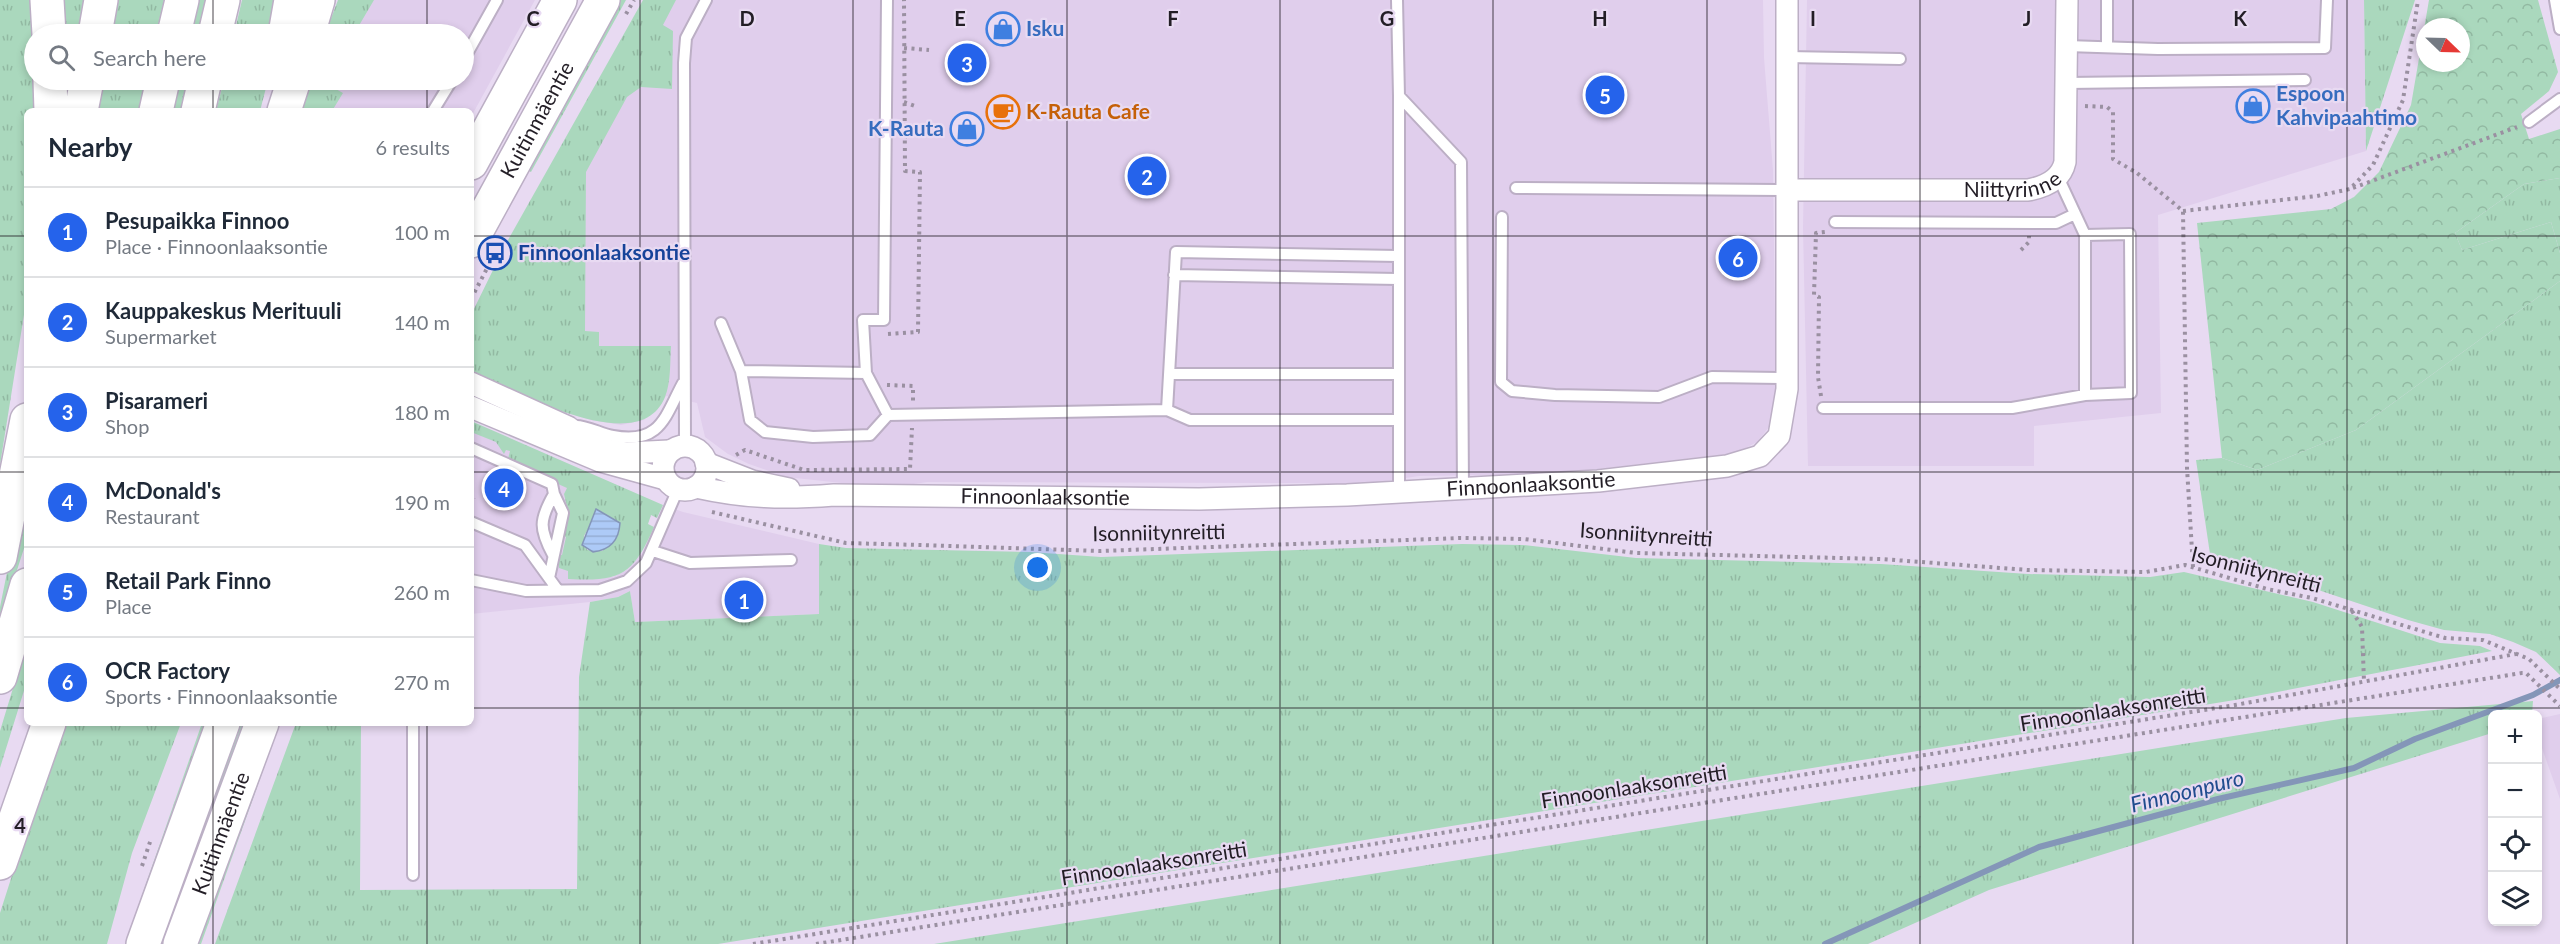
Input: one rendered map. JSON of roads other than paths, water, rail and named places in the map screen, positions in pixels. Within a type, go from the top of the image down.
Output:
[{"type":"main road","points":[[46,0],[48,24]]},
{"type":"main road","points":[[97,24],[101,0]]},
{"type":"main road","points":[[176,24],[182,0]]},
{"type":"main road","points":[[217,24],[223,0]]},
{"type":"main road","points":[[287,24],[291,0]]},
{"type":"main road","points":[[311,24],[318,0]]},
{"type":"main road","name":"Kuitinmäentie","points":[[474,158],[560,0]]},
{"type":"main road","name":"Kuitinmäentie","points":[[474,236],[603,0]]},
{"type":"main road","points":[[50,90],[51,108]]},
{"type":"main road","points":[[82,108],[85,90]]},
{"type":"main road","points":[[157,108],[161,90]]},
{"type":"main road","points":[[199,108],[203,90]]},
{"type":"main road","points":[[272,108],[275,90]]},
{"type":"main road","points":[[285,108],[291,90]]},
{"type":"main road","points":[[0,557],[24,435]]},
{"type":"main road","points":[[0,677],[24,595]]},
{"type":"main road","points":[[0,811],[27,726]]},
{"type":"main road","points":[[0,863],[47,726]]},
{"type":"main road","name":"Kuitinmäentie","points":[[143,944],[222,726]]},
{"type":"main road","name":"Kuitinmäentie","points":[[180,944],[261,726]]},
{"type":"street","name":"Finnoonlaaksontie","points":[[474,408],[600,461],[680,485],[721,493],[779,499],[834,495],[1199,499],[1463,490],[1598,481],[1743,463],[1760,456],[1779,436],[1786,408],[1787,0]]},
{"type":"street","name":"Niittyrinne","points":[[1787,190],[2028,190],[2044,186],[2058,177],[2065,162],[2067,0]]},
{"type":"street","points":[[474,384],[568,427],[584,439],[614,451],[677,448],[700,451],[706,463],[705,476],[680,485],[663,464],[677,448]]},
{"type":"street","name":"Finnoonlaaksontie","points":[[706,463],[752,481],[834,495]]},
{"type":"lane","points":[[474,41],[497,0]]},
{"type":"lane","points":[[677,448],[683,382],[684,63],[686,38],[706,0]]},
{"type":"lane","points":[[887,0],[884,320],[863,320],[866,373],[888,415]]},
{"type":"lane","points":[[1397,0],[1399,492]]},
{"type":"lane","points":[[2107,0],[2107,45]]},
{"type":"lane","points":[[2067,46],[2107,45],[2158,49],[2325,48],[2327,0]]},
{"type":"lane","points":[[2556,0],[2560,28]]},
{"type":"lane","points":[[1787,57],[1900,59]]},
{"type":"lane","points":[[2067,83],[2306,80]]},
{"type":"lane","points":[[435,108],[446,90]]},
{"type":"lane","points":[[1399,96],[1461,162],[1463,490]]},
{"type":"lane","points":[[2529,122],[2560,99]]},
{"type":"lane","points":[[2058,177],[2085,235],[2085,395]]},
{"type":"lane","points":[[1516,189],[1787,190]]},
{"type":"lane","points":[[1835,222],[2056,223],[2075,214]]},
{"type":"lane","points":[[1502,218],[1502,382],[1512,391],[1555,395],[1659,397],[1712,377],[1787,378]]},
{"type":"lane","points":[[1823,408],[2012,408],[2085,395],[2131,393],[2130,234],[2085,235]]},
{"type":"lane","points":[[1167,410],[1176,252],[1398,256]]},
{"type":"lane","points":[[1174,275],[1398,279]]},
{"type":"lane","points":[[721,323],[741,371],[750,420],[765,432],[813,437],[870,435],[888,415],[1167,410],[1191,420],[1399,420]]},
{"type":"lane","points":[[741,371],[866,373]]},
{"type":"lane","points":[[1169,374],[1398,374]]},
{"type":"lane","points":[[568,427],[580,426],[624,438],[647,434],[664,421],[683,382]]},
{"type":"lane","points":[[474,449],[550,481],[563,513],[549,578]]},
{"type":"lane","points":[[474,581],[526,591],[600,590],[617,586],[638,573],[653,551],[680,485]]},
{"type":"lane","points":[[553,555],[541,528],[554,494]]},
{"type":"lane","points":[[474,523],[525,544],[557,589]]},
{"type":"lane","points":[[653,551],[690,563],[791,560]]},
{"type":"lane","points":[[414,726],[414,875]]},
{"type":"water","points":[[596,509],[620,523],[616,539],[604,549],[593,552],[582,545]]},
{"type":"waterway","name":"Finnoonpuro","points":[[1825,944],[2039,847],[2218,799],[2354,768],[2415,739],[2533,695],[2560,680]]},
{"type":"place","name":"Isku","points":[[1003,29]]},
{"type":"place","name":"Pisarameri","points":[[967,63]]},
{"type":"place","name":"Retail Park Finno","points":[[1605,95]]},
{"type":"place","name":"Espoon Kahvipaahtimo","points":[[2253,106]]},
{"type":"place","name":"K-Rauta Cafe","points":[[1003,112]]},
{"type":"place","name":"K-Rauta","points":[[967,129]]},
{"type":"place","name":"Kauppakeskus Merituuli","points":[[1147,176]]},
{"type":"place","name":"Finnoonlaaksontie","points":[[495,253]]},
{"type":"place","name":"OCR Factory","points":[[1738,258]]},
{"type":"place","name":"McDonald's","points":[[504,488]]},
{"type":"place","name":"Pesupaikka Finnoo","points":[[744,600]]}]
